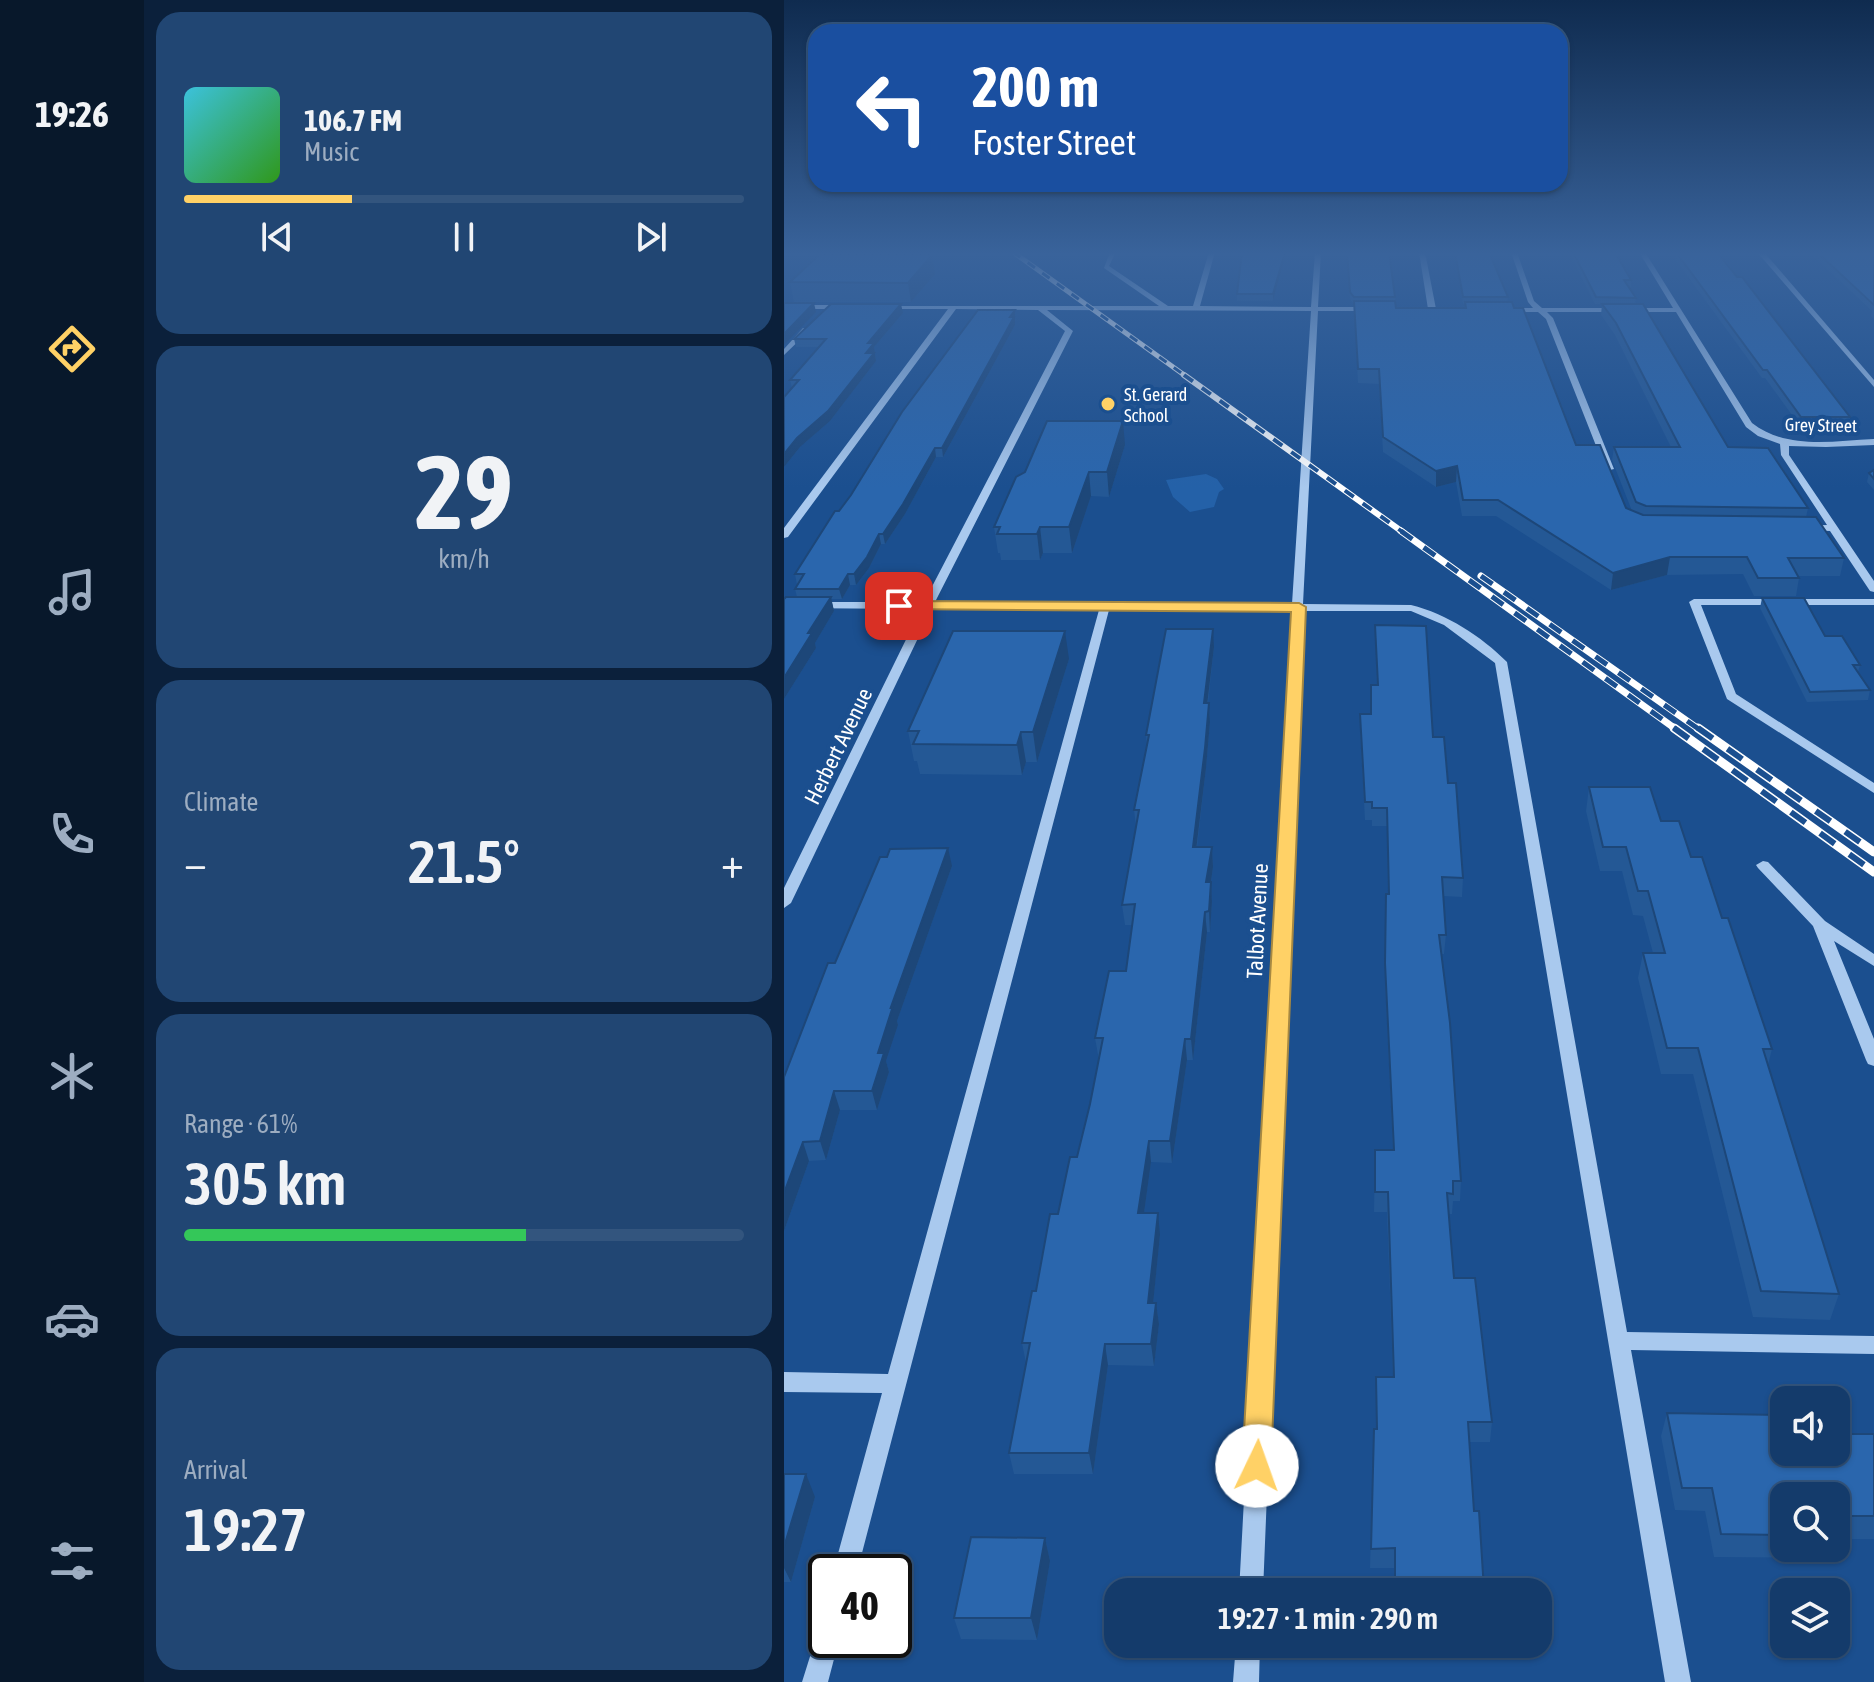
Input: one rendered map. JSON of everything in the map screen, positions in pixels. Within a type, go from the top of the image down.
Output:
[{"type":"street","points":[[784,353],[807,330]]},
{"type":"street","points":[[784,535],[936,330]]},
{"type":"street","name":"Herbert Avenue","points":[[784,903],[928,606],[1068,330]]},
{"type":"street","name":"Talbot Avenue","points":[[1252,1578],[1313,330]]},
{"type":"street","points":[[1554,330],[1612,478]]},
{"type":"street","name":"Grey Street","points":[[1691,330],[1749,425],[1768,439],[1874,442]]},
{"type":"street","points":[[1827,330],[1874,385]]},
{"type":"street","points":[[1784,441],[1785,455],[1874,589]]},
{"type":"street","points":[[1787,528],[1833,528]]},
{"type":"street","points":[[1874,602],[1694,602],[1731,696],[1874,789]]},
{"type":"street","points":[[784,605],[1393,607],[1428,611],[1501,662],[1678,1682]]},
{"type":"street","points":[[850,1554],[1105,606]]},
{"type":"street","points":[[1763,865],[1820,924],[1874,961]]},
{"type":"street","points":[[1820,924],[1874,1060]]},
{"type":"street","points":[[1619,1341],[1874,1345]]},
{"type":"street","points":[[784,1382],[896,1384]]},
{"type":"street","points":[[815,1682],[822,1658]]},
{"type":"street","points":[[1246,1682],[1247,1658]]},
{"type":"shaded area","points":[[1206,474],[1217,479],[1224,489],[1219,492],[1214,507],[1190,512],[1173,497],[1166,480]]},
{"type":"building","points":[[803,330],[879,330],[868,343],[874,343],[866,353],[874,353],[828,411],[784,454],[784,397],[799,380],[790,380],[826,339],[794,339]]},
{"type":"building","points":[[963,330],[1007,330],[942,448],[935,448],[903,504],[883,534],[879,534],[854,574],[848,574],[839,589],[795,589],[804,574],[795,574],[835,511],[839,511],[851,495],[902,412]]},
{"type":"building","points":[[1356,330],[1532,330],[1576,445],[1600,445],[1626,508],[1643,515],[1816,517],[1844,558],[1788,558],[1799,578],[1758,578],[1747,557],[1670,557],[1613,573],[1498,500],[1463,500],[1457,466],[1436,471],[1383,437],[1379,369],[1358,369]]},
{"type":"building","points":[[1620,330],[1659,330],[1728,447],[1768,448],[1808,508],[1646,506],[1636,502],[1614,447],[1680,447]]},
{"type":"building","points":[[1734,330],[1783,330],[1850,417],[1801,417],[1767,370],[1763,370]]},
{"type":"building","name":"St. Gerard School","points":[[1047,421],[1123,421],[1107,472],[1089,472],[1069,527],[1040,527],[1037,534],[997,534],[1000,527],[994,527],[1016,477],[1025,472]]},
{"type":"building","points":[[831,597],[784,678],[784,599]]},
{"type":"building","points":[[1762,598],[1804,598],[1825,636],[1842,636],[1860,665],[1853,665],[1870,690],[1810,692]]},
{"type":"building","points":[[1375,625],[1426,626],[1433,737],[1444,737],[1448,783],[1456,783],[1463,878],[1442,877],[1446,935],[1439,935],[1450,1023],[1461,1181],[1453,1181],[1453,1194],[1447,1193],[1454,1278],[1475,1278],[1492,1422],[1468,1422],[1474,1511],[1479,1511],[1483,1578],[1395,1578],[1395,1548],[1371,1549],[1374,1429],[1377,1429],[1376,1377],[1394,1377],[1388,1192],[1375,1192],[1375,1150],[1394,1150],[1385,963],[1386,894],[1389,894],[1387,808],[1372,808],[1372,802],[1365,802],[1360,714],[1371,714],[1371,685],[1378,685]]},
{"type":"building","points":[[1166,629],[1213,629],[1204,703],[1209,703],[1205,748],[1193,847],[1212,847],[1206,882],[1211,882],[1209,911],[1205,912],[1191,1039],[1185,1039],[1170,1141],[1149,1141],[1138,1213],[1158,1213],[1148,1303],[1156,1303],[1151,1344],[1105,1344],[1089,1453],[1009,1453],[1030,1343],[1022,1343],[1032,1291],[1036,1291],[1050,1214],[1058,1214],[1070,1157],[1077,1157],[1090,1104],[1103,1038],[1095,1038],[1109,971],[1126,971],[1135,904],[1122,905],[1139,810],[1134,810]]},
{"type":"building","points":[[953,631],[1065,631],[1033,732],[1021,732],[1017,745],[913,744],[919,731],[908,731]]},
{"type":"building","points":[[1589,787],[1650,787],[1661,821],[1679,821],[1691,857],[1702,857],[1722,918],[1728,918],[1772,1049],[1763,1049],[1839,1294],[1761,1291],[1698,1048],[1667,1048],[1643,953],[1665,953],[1648,891],[1638,891],[1626,847],[1603,847]]},
{"type":"building","points":[[948,848],[891,1007],[878,1053],[884,1053],[872,1091],[834,1091],[820,1141],[803,1142],[784,1193],[784,1077],[828,963],[835,963],[880,857],[887,857],[890,849]]},
{"type":"building","points":[[1667,1413],[1770,1415],[1770,1466],[1850,1466],[1850,1434],[1874,1434],[1874,1516],[1850,1516],[1850,1482],[1770,1482],[1770,1535],[1721,1534],[1712,1488],[1682,1488]]},
{"type":"building","points":[[784,1474],[806,1474],[784,1547]]},
{"type":"building","points":[[971,1537],[1045,1538],[1031,1618],[954,1618]]},
{"type":"railway","points":[[1122,330],[1187,377]]},
{"type":"railway","points":[[1184,375],[1404,533]]},
{"type":"railway","points":[[1401,531],[1677,730]]},
{"type":"railway","points":[[1481,576],[1700,730]]},
{"type":"railway","points":[[1674,728],[1874,872]]},
{"type":"railway","points":[[1698,728],[1874,852]]},
{"type":"place","name":"St. Gerard School","points":[[1108,404]]},
{"type":"route","points":[[899,606],[1299,607],[1257,1466]]}]
